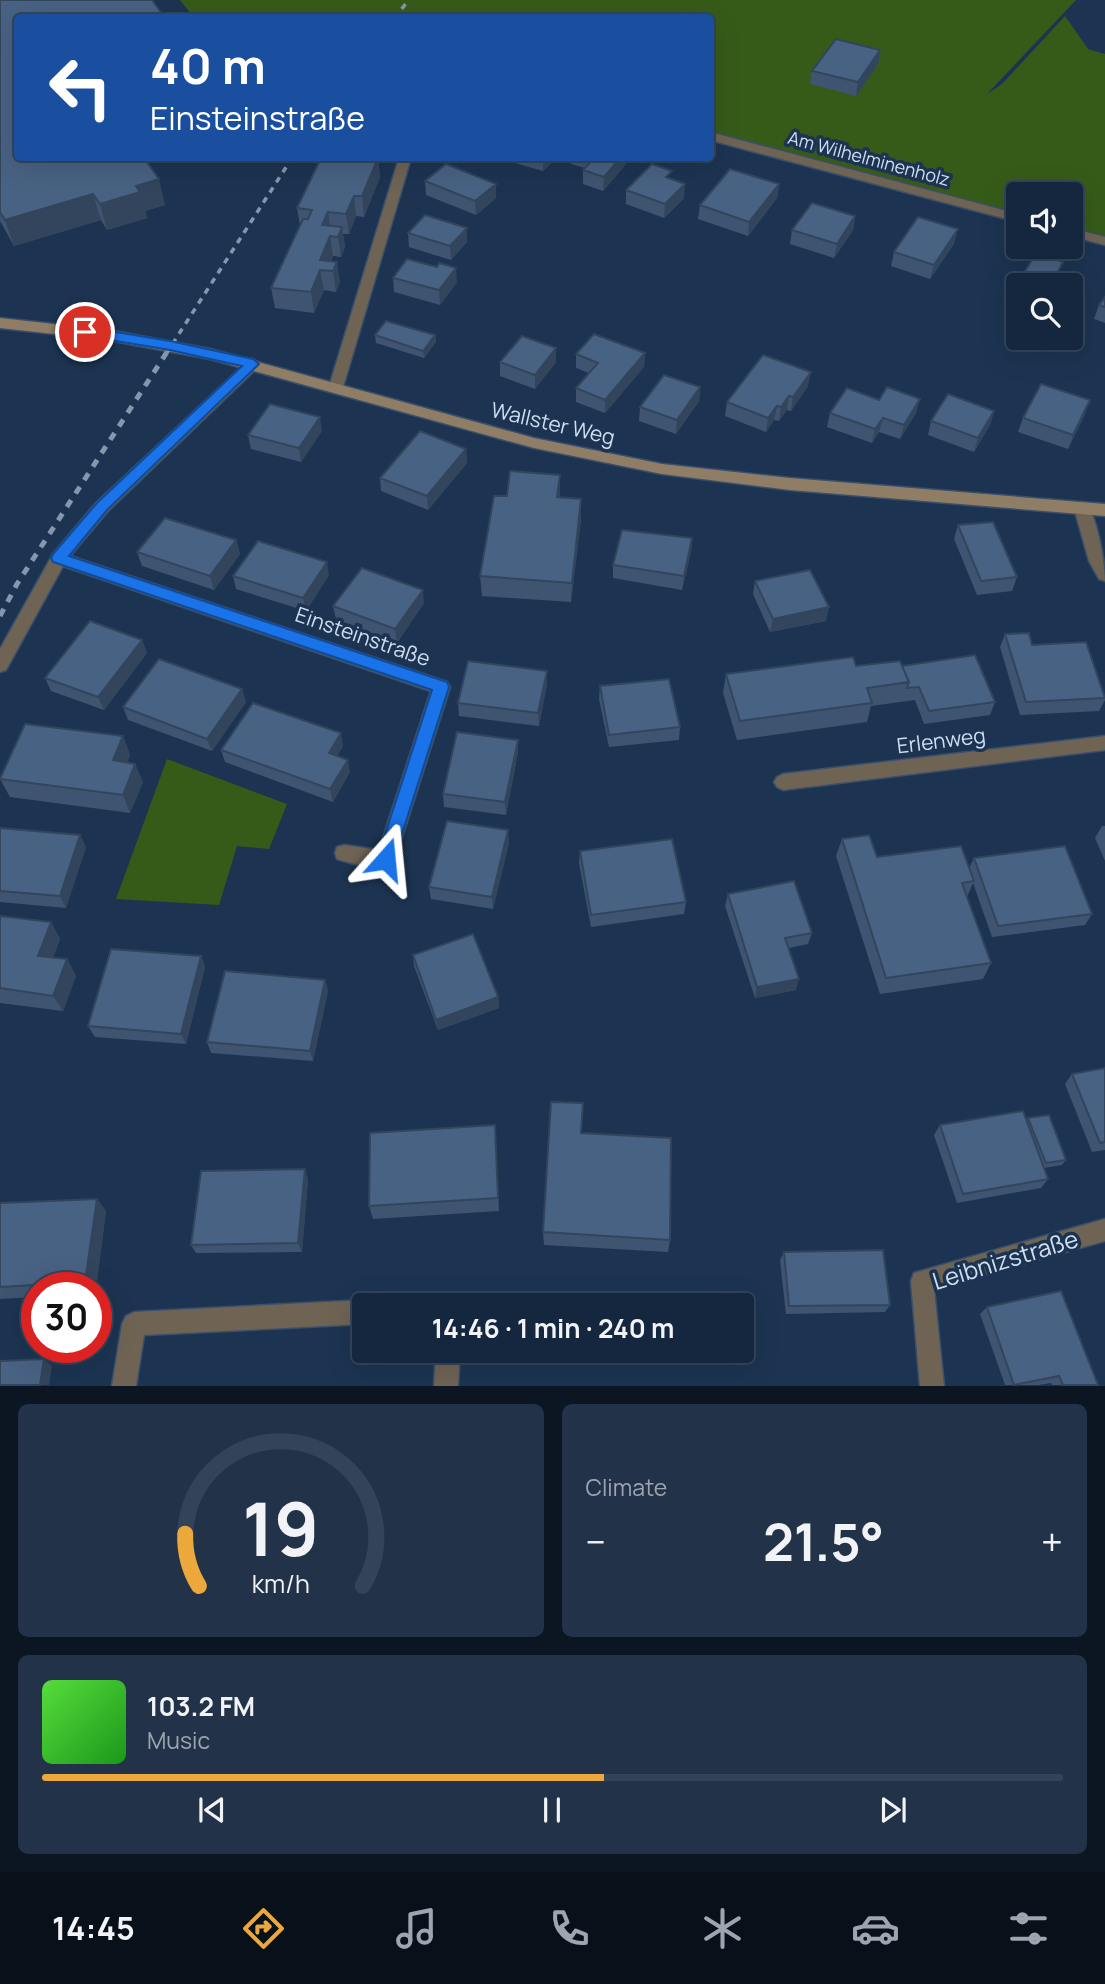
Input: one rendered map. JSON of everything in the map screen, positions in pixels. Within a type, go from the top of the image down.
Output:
[{"type":"street","name":"Am Wilhelminenholz","points":[[714,137],[1006,215]]},
{"type":"street","points":[[336,387],[404,161]]},
{"type":"street","points":[[1083,235],[1105,241]]},
{"type":"street","name":"Wallster Weg","points":[[0,323],[108,335],[253,364],[534,443],[662,469],[790,484],[1105,510]]},
{"type":"street","points":[[0,665],[59,558],[102,507],[253,364]]},
{"type":"street","points":[[1082,508],[1097,561],[1105,575]]},
{"type":"street","name":"Einsteinstraße","points":[[59,558],[441,687],[386,859],[344,853]]},
{"type":"street","name":"Erlenweg","points":[[783,782],[1105,743]]},
{"type":"street","name":"Leibnizstraße","points":[[932,1385],[922,1280],[1105,1230]]},
{"type":"street","points":[[124,1385],[134,1324],[352,1313]]},
{"type":"street","points":[[446,1385],[447,1363]]},
{"type":"green space","points":[[180,0],[1076,0],[987,94],[1002,84],[1065,16],[1088,49],[1105,54],[1105,239],[1083,233],[1083,182],[1006,182],[1006,213],[714,135],[714,14],[191,14]]},
{"type":"green space","points":[[167,759],[287,804],[269,849],[237,846],[219,905],[116,899]]},
{"type":"building","points":[[0,0],[152,0],[162,14],[14,14],[14,161],[146,161],[159,179],[136,186],[140,192],[100,204],[93,194],[5,220],[0,212]]},
{"type":"building","points":[[836,39],[880,50],[858,82],[812,71]]},
{"type":"building","points":[[320,161],[377,161],[362,196],[354,196],[346,214],[328,212],[322,225],[342,227],[338,237],[330,236],[320,260],[337,262],[333,271],[320,270],[311,292],[271,288],[303,219],[308,219],[312,210],[297,208]]},
{"type":"building","points":[[591,161],[617,161],[604,177],[583,170]]},
{"type":"building","points":[[446,164],[496,184],[475,201],[425,181]]},
{"type":"building","points":[[652,164],[672,171],[666,177],[685,184],[665,204],[626,190]]},
{"type":"building","points":[[730,169],[779,184],[749,222],[700,205]]},
{"type":"building","points":[[812,203],[855,216],[837,244],[792,230]]},
{"type":"building","points":[[425,215],[467,228],[450,246],[408,233]]},
{"type":"building","points":[[918,217],[958,229],[934,265],[894,252]]},
{"type":"building","points":[[407,259],[437,267],[439,263],[456,268],[439,290],[393,278]]},
{"type":"building","points":[[1032,259],[1054,259],[1063,262],[1058,272],[1061,273],[1024,273]]},
{"type":"building","points":[[386,321],[435,335],[423,351],[375,335]]},
{"type":"building","points":[[594,334],[645,353],[605,400],[576,388],[598,363],[576,354]]},
{"type":"building","points":[[522,336],[556,348],[535,375],[500,362]]},
{"type":"building","points":[[763,355],[811,372],[793,397],[789,396],[781,407],[777,406],[768,418],[727,402]]},
{"type":"building","points":[[664,375],[700,387],[677,420],[640,407]]},
{"type":"building","points":[[1041,384],[1090,400],[1073,435],[1023,418]]},
{"type":"building","points":[[887,387],[920,399],[904,425],[883,418],[875,429],[830,413],[847,388],[879,400]]},
{"type":"building","points":[[948,394],[994,411],[978,438],[931,421]]},
{"type":"building","points":[[270,404],[320,417],[299,448],[248,435]]},
{"type":"building","points":[[420,431],[466,449],[427,496],[380,478]]},
{"type":"building","points":[[510,471],[560,475],[557,497],[581,499],[572,583],[480,576],[494,496],[507,496]]},
{"type":"building","points":[[165,518],[236,540],[210,576],[137,552]]},
{"type":"building","points":[[993,522],[1017,577],[981,581],[958,525]]},
{"type":"building","points":[[622,530],[692,538],[684,576],[613,565]]},
{"type":"building","points":[[258,541],[327,562],[303,598],[233,576]]},
{"type":"building","points":[[362,568],[423,590],[395,629],[333,606]]},
{"type":"building","points":[[810,570],[829,607],[773,619],[755,581]]},
{"type":"building","points":[[90,621],[142,640],[98,697],[45,678]]},
{"type":"building","points":[[1029,633],[1032,645],[1086,642],[1105,698],[1026,702],[1005,634]]},
{"type":"building","points":[[975,655],[995,702],[929,711],[919,687],[907,688],[909,682],[902,666]]},
{"type":"building","points":[[853,657],[856,666],[900,661],[909,682],[867,688],[872,703],[740,721],[726,674]]},
{"type":"building","points":[[159,659],[242,689],[207,739],[123,707]]},
{"type":"building","points":[[468,661],[547,671],[538,713],[458,703]]},
{"type":"building","points":[[669,679],[680,727],[609,735],[600,686]]},
{"type":"building","points":[[253,703],[341,733],[329,753],[348,760],[330,789],[221,750]]},
{"type":"building","points":[[25,724],[123,736],[113,760],[135,764],[123,795],[0,779]]},
{"type":"building","points":[[457,732],[518,740],[505,802],[443,794]]},
{"type":"building","points":[[447,821],[508,830],[492,897],[429,887]]},
{"type":"building","points":[[0,828],[80,835],[60,896],[0,891]]},
{"type":"building","points":[[869,835],[877,857],[961,846],[974,881],[962,883],[991,963],[886,978],[842,839]]},
{"type":"building","points":[[672,839],[686,902],[591,915],[580,851]]},
{"type":"building","points":[[1065,846],[1092,914],[998,926],[974,858]]},
{"type":"building","points":[[794,881],[812,933],[785,938],[799,979],[757,987],[728,894]]},
{"type":"building","points":[[0,916],[51,922],[38,956],[67,959],[53,996],[0,988]]},
{"type":"building","points":[[473,934],[498,997],[436,1020],[413,955]]},
{"type":"building","points":[[111,949],[201,956],[181,1034],[88,1026]]},
{"type":"building","points":[[225,971],[325,980],[310,1051],[207,1042]]},
{"type":"building","points":[[1105,1068],[1105,1142],[1100,1143],[1072,1074]]},
{"type":"building","points":[[551,1102],[583,1103],[581,1133],[671,1138],[670,1240],[543,1232]]},
{"type":"building","points":[[1023,1111],[1048,1179],[963,1194],[940,1125]]},
{"type":"building","points":[[1049,1115],[1066,1160],[1046,1163],[1028,1118]]},
{"type":"building","points":[[495,1125],[498,1198],[369,1206],[370,1133]]},
{"type":"building","points":[[305,1169],[298,1243],[191,1245],[201,1171]]},
{"type":"building","points":[[97,1199],[86,1272],[21,1272],[21,1286],[0,1287],[0,1203]]},
{"type":"building","points":[[883,1250],[890,1305],[789,1306],[784,1252]]},
{"type":"building","points":[[1061,1291],[1098,1385],[1063,1385],[1059,1376],[1014,1385],[987,1307]]},
{"type":"building","points":[[0,1361],[43,1363],[40,1385],[0,1385]]},
{"type":"railway","points":[[397,14],[409,0]]},
{"type":"railway","points":[[166,354],[290,161]]},
{"type":"railway","points":[[0,616],[17,584],[167,352]]},
{"type":"route","points":[[85,332],[170,345],[253,364],[102,507],[59,558],[441,687],[386,859]]}]
